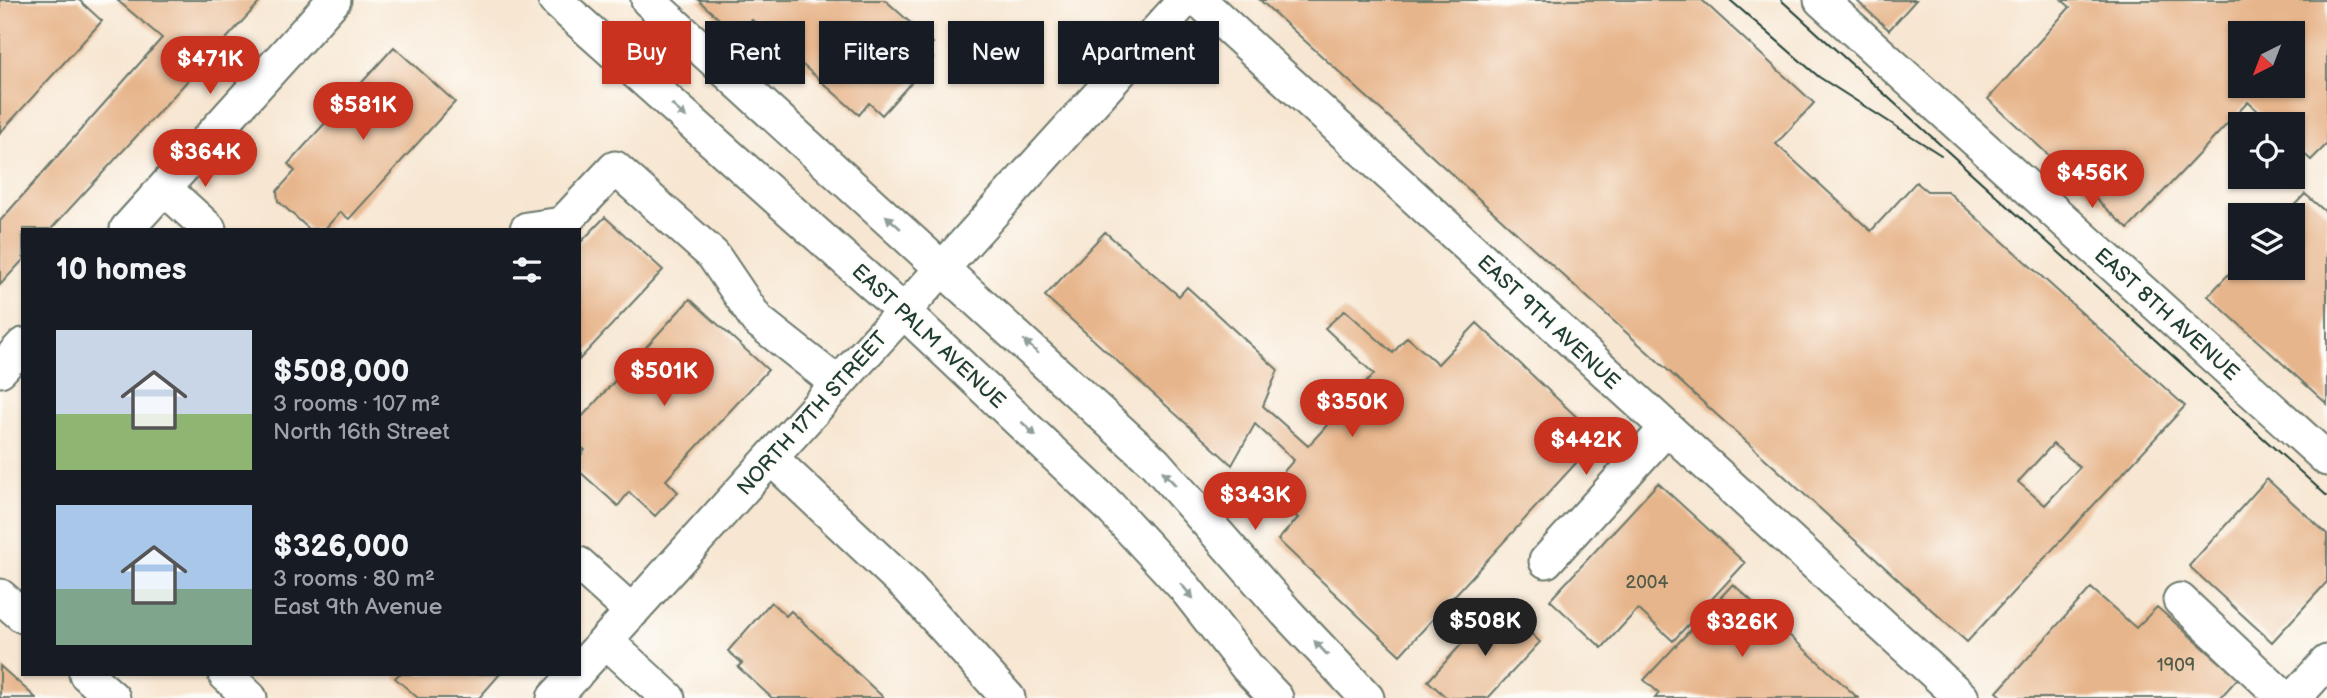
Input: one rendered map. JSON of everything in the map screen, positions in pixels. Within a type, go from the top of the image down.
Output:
[{"type":"street","points":[[128,228],[334,0]]},
{"type":"street","name":"EAST PALM AVENUE","points":[[555,0],[903,312],[1109,506],[1185,588],[1247,667],[1276,698]]},
{"type":"street","points":[[648,0],[1155,463],[1367,698]]},
{"type":"street","name":"NORTH 17TH STREET","points":[[581,669],[1185,0]]},
{"type":"street","name":"EAST 9TH AVENUE","points":[[1199,0],[1962,698]]},
{"type":"street","name":"EAST 8TH AVENUE","points":[[1821,0],[2327,458]]},
{"type":"street","points":[[534,228],[562,224],[615,168],[713,255],[757,320],[838,384]]},
{"type":"street","points":[[164,188],[208,228]]},
{"type":"street","points":[[0,370],[21,347]]},
{"type":"street","points":[[1546,561],[1666,429]]},
{"type":"street","points":[[771,458],[909,588],[1008,698]]},
{"type":"street","points":[[581,566],[632,612]]},
{"type":"street","points":[[0,596],[21,614]]},
{"type":"street","points":[[2180,600],[2284,698]]},
{"type":"street","points":[[606,640],[668,698]]},
{"type":"street","points":[[2294,698],[2327,662]]},
{"type":"street","points":[[88,676],[113,698]]},
{"type":"street","points":[[227,676],[250,698]]},
{"type":"street","name":"NORTH 17TH STREET","points":[[554,698],[574,676]]},
{"type":"building","points":[[0,0],[79,0],[102,21],[0,133]]},
{"type":"building","points":[[117,0],[262,0],[52,228],[21,228],[21,262],[0,285],[0,221],[162,38]]},
{"type":"building","points":[[698,0],[885,0],[908,21],[819,21],[819,79],[805,67],[805,21],[721,21]]},
{"type":"building","points":[[1260,0],[1702,0],[1814,103],[1776,144],[1871,231],[1916,182],[1927,191],[1947,191],[2185,406],[1967,642]],"holes":[[[2053,444],[2080,467],[2045,505],[2018,482]]]},
{"type":"building","points":[[1856,0],[1916,0],[1889,30]]},
{"type":"building","points":[[2062,0],[2327,0],[2327,144],[2311,160],[2305,155],[2305,112],[2259,112],[2248,102],[2239,112],[2228,112],[2228,123],[2128,229],[1988,99],[2070,7]]},
{"type":"building","points":[[394,47],[455,102],[349,219],[340,212],[326,228],[308,228],[278,201],[277,191],[295,171],[288,164]]},
{"type":"building","points":[[824,84],[910,84],[882,115],[869,103],[859,115]]},
{"type":"building","points":[[2305,194],[2327,213],[2327,404],[2208,296],[2228,275],[2228,280],[2305,280],[2305,203],[2296,203]]},
{"type":"building","points":[[605,217],[663,270],[581,358],[581,242]]},
{"type":"building","points":[[1105,232],[1179,296],[1187,287],[1278,370],[1263,406],[1308,446],[1374,374],[1325,328],[1345,310],[1393,353],[1407,337],[1438,364],[1477,323],[1599,438],[1400,655],[1278,540],[1298,518],[1269,488],[1294,460],[1255,424],[1232,465],[1045,296]]},
{"type":"building","points":[[690,299],[768,370],[666,480],[678,492],[655,516],[629,492],[618,506],[581,473],[581,455],[585,450],[581,447],[581,418]]},
{"type":"building","points":[[2267,479],[2327,534],[2327,582],[2272,642],[2189,566]]},
{"type":"building","points":[[1658,483],[1745,563],[1673,641],[1638,609],[1602,648],[1550,600]]},
{"type":"building","points":[[1733,584],[1858,698],[1655,698],[1659,693],[1644,680]]},
{"type":"building","points":[[2091,588],[2136,628],[2157,607],[2238,678],[2220,698],[2004,698],[1997,692]]},
{"type":"building","points":[[771,602],[786,616],[791,611],[884,698],[772,698],[738,667],[742,663],[728,651]]},
{"type":"building","points":[[1499,603],[1540,642],[1488,698],[1447,698],[1428,681]]},
{"type":"building","points":[[0,666],[36,698],[0,698]]},
{"type":"building","points":[[498,676],[479,698],[418,698],[395,678]]},
{"type":"tram line","points":[[1730,0],[1819,77],[1941,155]]},
{"type":"tram line","points":[[1781,0],[2327,496]]}]
